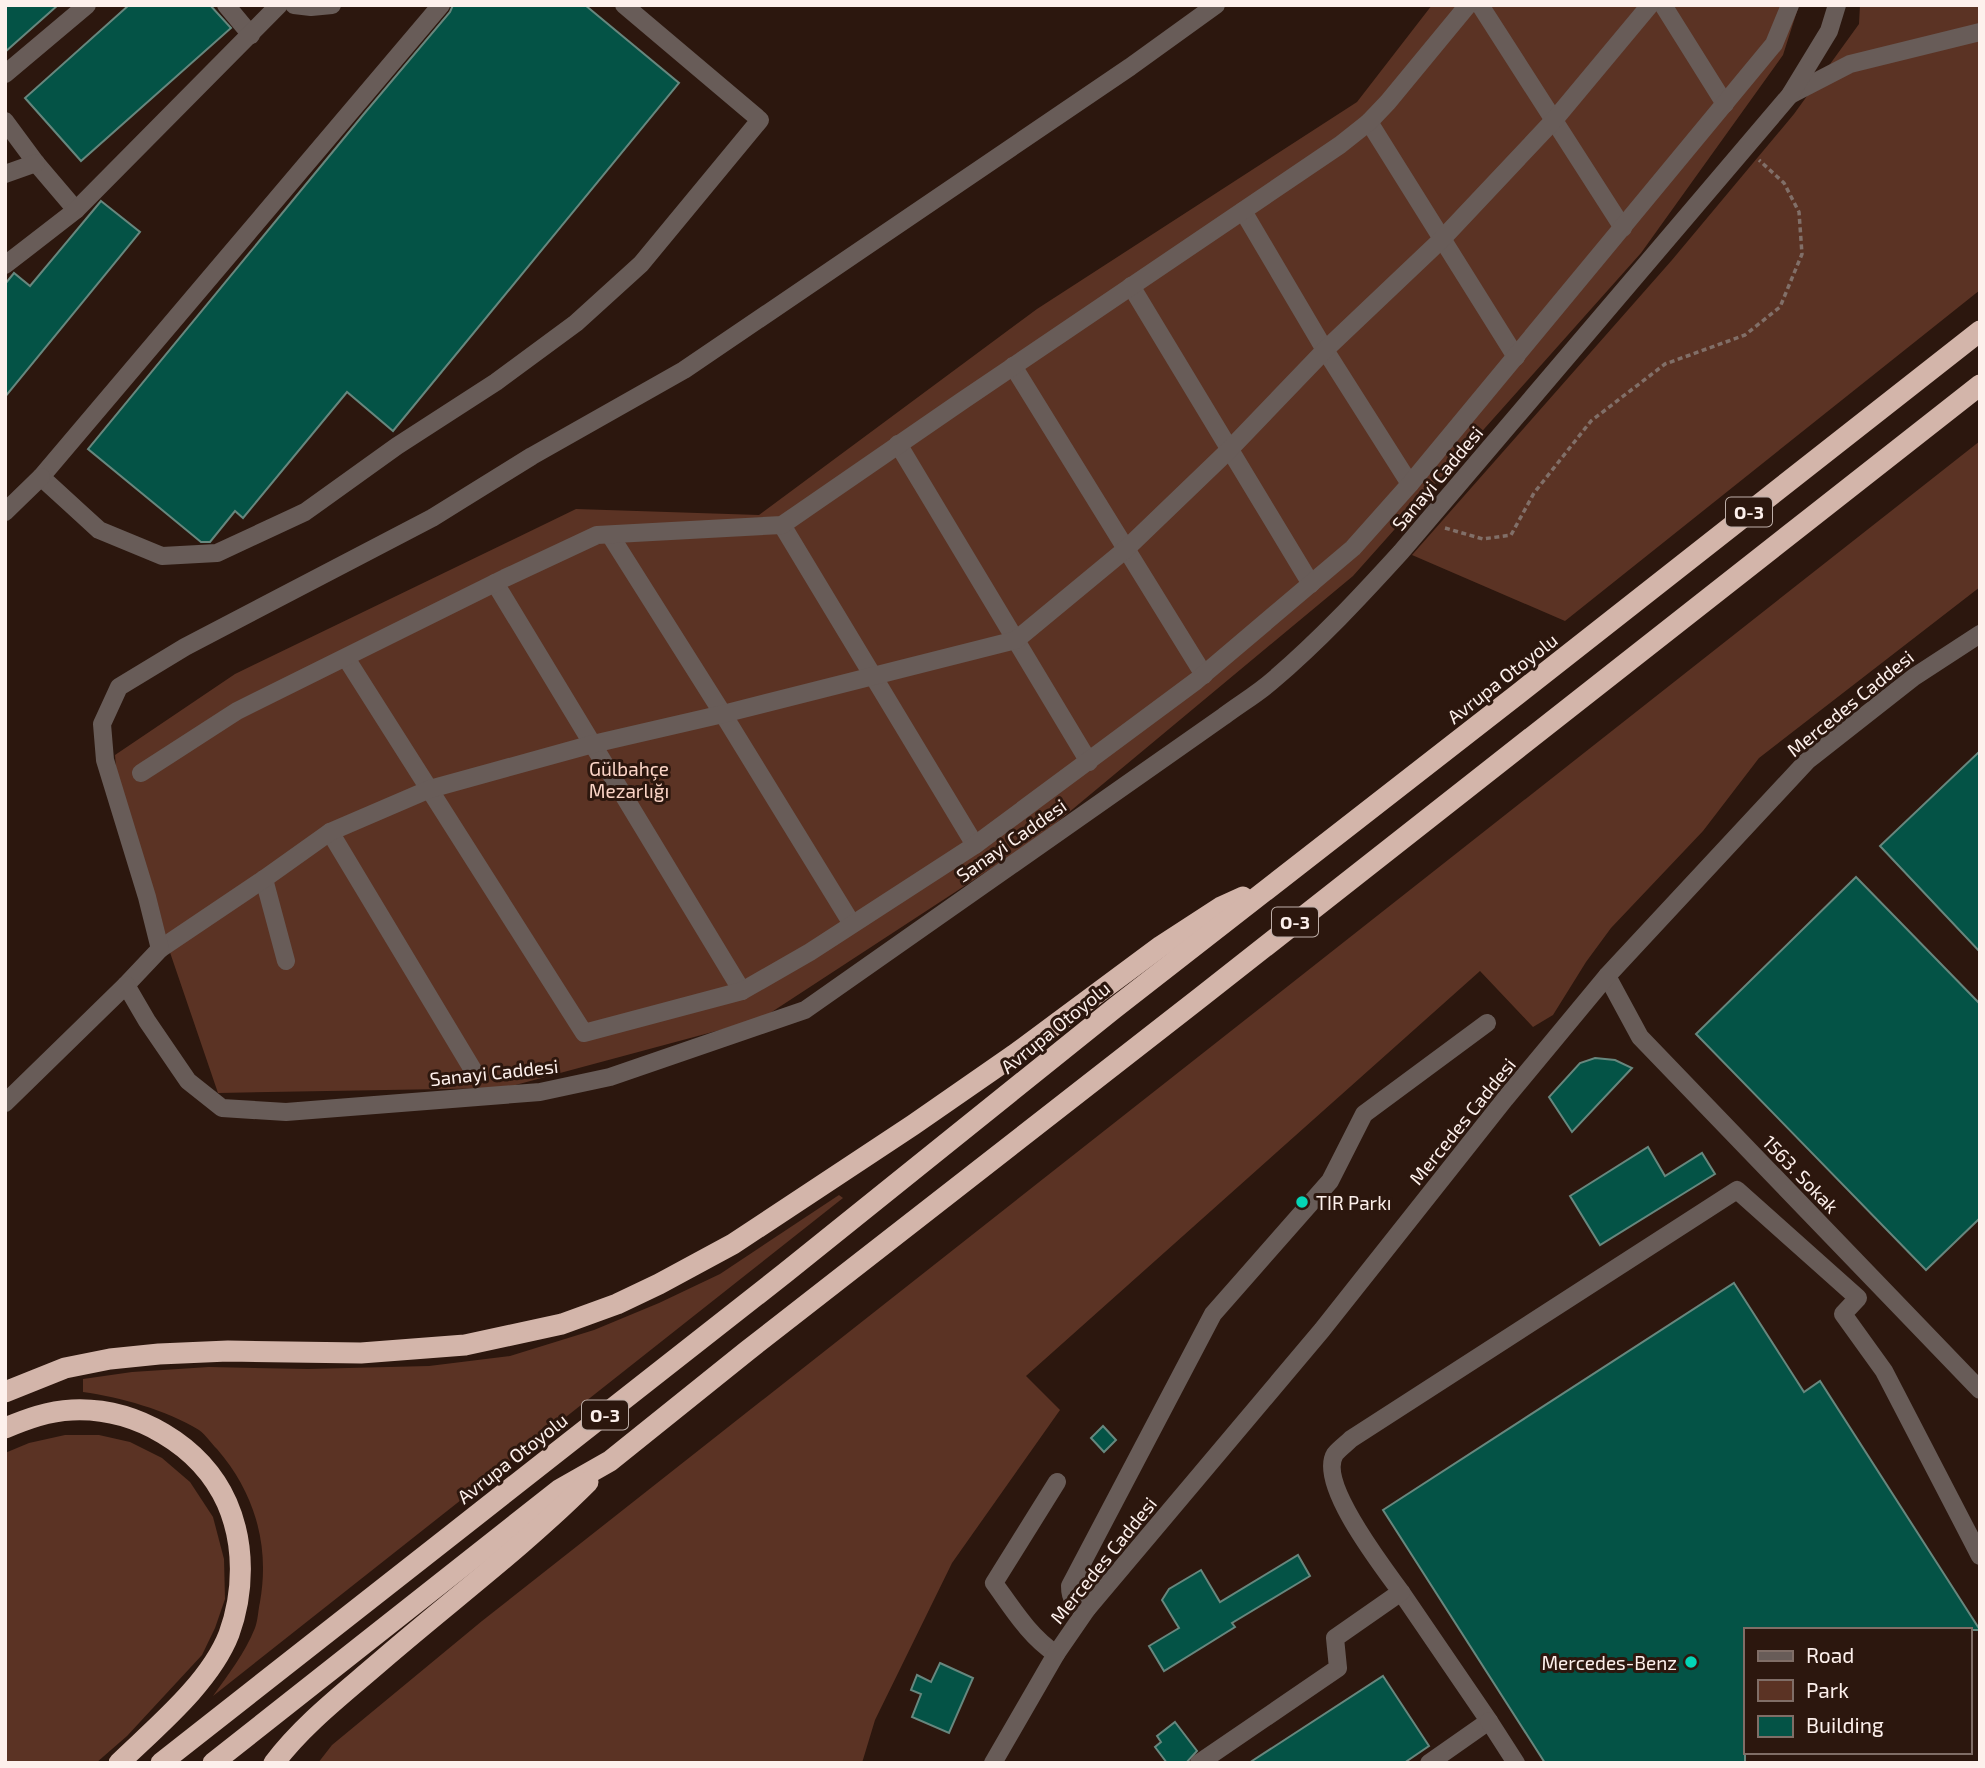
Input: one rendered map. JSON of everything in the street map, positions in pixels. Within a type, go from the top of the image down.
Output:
[{"type":"highway","name":"Avrupa Otoyolu","points":[[161,1763],[785,1273],[1116,1007],[1980,331]]},
{"type":"highway","name":"O-3","points":[[213,1763],[559,1490],[610,1461],[1980,385]]},
{"type":"highway","points":[[5,1392],[65,1368],[135,1356],[228,1351],[361,1353],[465,1345],[562,1324],[617,1304],[733,1244],[1003,1063],[1161,946],[1221,907],[1280,879]]},
{"type":"highway","points":[[5,1428],[29,1418],[72,1410],[101,1411],[126,1416],[173,1440],[194,1458],[227,1503],[240,1554],[238,1604],[228,1636],[213,1663],[185,1700],[119,1763]]},
{"type":"highway","points":[[274,1763],[334,1701],[533,1534],[610,1461]]},
{"type":"street","points":[[5,74],[87,5]]},
{"type":"street","points":[[226,5],[251,35]]},
{"type":"street","points":[[5,265],[76,210],[279,5]]},
{"type":"street","points":[[294,5],[332,5]]},
{"type":"street","points":[[5,512],[41,477],[441,5]]},
{"type":"street","points":[[41,477],[99,530],[162,556],[217,553],[305,512],[397,446],[496,382],[576,323],[641,264],[760,120],[624,5]]},
{"type":"street","points":[[160,949],[105,760],[102,724],[119,687],[185,647],[432,517],[684,370],[1130,67],[1216,5]]},
{"type":"street","points":[[141,773],[237,711],[495,583],[597,536],[782,525],[1340,145],[1369,122],[1388,102],[1468,5]]},
{"type":"street","points":[[1480,5],[1623,228]]},
{"type":"street","points":[[5,1103],[160,949],[330,832],[430,789],[593,744],[1016,640],[1126,549],[1229,450],[1325,350],[1442,239],[1555,120],[1650,5]]},
{"type":"street","points":[[1663,5],[1725,104]]},
{"type":"street","points":[[346,658],[584,1033],[742,991],[810,952],[975,845],[1204,675],[1353,548],[1410,484],[1774,44],[1790,5]]},
{"type":"street","name":"Sanayi Caddesi","points":[[126,985],[188,1081],[222,1108],[286,1112],[540,1092],[610,1077],[805,1010],[1270,683],[1311,646],[1358,600],[1426,523],[1790,95],[1829,31],[1837,5]]},
{"type":"street","points":[[1790,95],[1850,64],[1980,32]]},
{"type":"street","points":[[5,121],[76,210]]},
{"type":"street","points":[[1369,122],[1516,357]]},
{"type":"street","points":[[5,173],[36,163]]},
{"type":"street","points":[[1243,211],[1325,350],[1410,484]]},
{"type":"street","points":[[1131,286],[1311,584]]},
{"type":"street","points":[[1013,366],[1204,675]]},
{"type":"street","points":[[898,444],[1089,762]]},
{"type":"street","points":[[782,525],[975,845]]},
{"type":"street","points":[[610,535],[852,925]]},
{"type":"street","points":[[495,583],[742,991]]},
{"type":"street","name":"Mercedes Caddesi","points":[[993,1763],[1056,1654],[1087,1609],[1322,1330],[1505,1099],[1607,976],[1807,761],[1913,677],[1980,634]]},
{"type":"street","points":[[330,832],[473,1070]]},
{"type":"street","points":[[264,879],[286,961]]},
{"type":"street","name":"1563. Sokak","points":[[1607,976],[1640,1037],[1980,1390]]},
{"type":"street","points":[[1087,1609],[1073,1601],[1070,1586],[1213,1314],[1330,1181],[1363,1114],[1487,1023]]},
{"type":"street","points":[[1516,1763],[1343,1508],[1331,1472],[1334,1455],[1351,1439],[1737,1190],[1858,1298],[1843,1314],[1884,1371],[1980,1556]]},
{"type":"street","points":[[1056,1654],[1040,1644],[994,1583],[1057,1482]]},
{"type":"street","points":[[1199,1763],[1338,1668],[1335,1638],[1401,1592]]},
{"type":"street","points":[[1429,1763],[1489,1721]]},
{"type":"path","points":[[1426,523],[1483,539],[1511,535],[1534,493],[1591,421],[1665,364],[1745,335],[1780,307],[1802,254],[1799,212],[1784,183],[1745,148]]},
{"type":"green space","name":"Gülbahçe Mezarlığı","points":[[1432,5],[1799,5],[1783,55],[1641,253],[1353,576],[1038,838],[761,1019],[504,1088],[218,1093],[119,803],[115,755],[235,674],[576,509],[759,515],[1037,309],[1357,102]]},
{"type":"green space","points":[[1860,5],[1980,5],[1980,290],[1565,621],[1412,555],[1672,260],[1794,114],[1859,24]]},
{"type":"green space","points":[[1980,441],[1980,587],[1759,758],[1703,831],[1611,928],[1553,1015],[1533,1027],[1480,971],[1026,1376],[1060,1410],[952,1563],[875,1720],[862,1763],[318,1763],[332,1745],[482,1621]]},
{"type":"green space","points":[[839,1195],[843,1198],[213,1696],[241,1655],[257,1622],[263,1561],[261,1541],[250,1502],[230,1466],[199,1430],[142,1405],[83,1392],[83,1379],[132,1372],[209,1367],[308,1369],[429,1366],[510,1356],[594,1330],[720,1274]]},
{"type":"green space","points":[[65,1435],[99,1435],[130,1442],[162,1458],[190,1482],[213,1517],[224,1559],[225,1599],[202,1655],[127,1736],[96,1763],[5,1763],[5,1453],[29,1443]]},
{"type":"building","points":[[5,5],[58,5],[5,52]]},
{"type":"building","points":[[129,5],[210,5],[231,28],[81,161],[25,98]]},
{"type":"building","points":[[453,5],[585,5],[679,83],[393,431],[347,392],[243,518],[235,511],[210,542],[201,542],[88,449],[450,12]]},
{"type":"building","points":[[101,201],[140,232],[5,397],[5,284],[14,273],[30,286]]},
{"type":"building","points":[[1980,751],[1980,952],[1880,846]]},
{"type":"building","points":[[1856,877],[1980,1004],[1980,1218],[1926,1270],[1696,1034]]},
{"type":"building","points":[[1595,1058],[1615,1060],[1632,1068],[1572,1132],[1549,1097],[1580,1063]]},
{"type":"building","points":[[1648,1147],[1665,1176],[1702,1153],[1715,1174],[1600,1245],[1570,1196]]},
{"type":"building","points":[[1734,1283],[1804,1392],[1820,1381],[1980,1630],[1744,1628],[1745,1763],[1545,1763],[1383,1510]]},
{"type":"building","points":[[1103,1426],[1116,1440],[1104,1452],[1091,1438]]},
{"type":"building","points":[[1298,1555],[1310,1576],[1232,1623],[1235,1627],[1164,1671],[1149,1646],[1179,1628],[1162,1600],[1169,1589],[1201,1570],[1220,1602]]},
{"type":"building","points":[[940,1663],[973,1678],[949,1733],[912,1717],[921,1694],[911,1690],[917,1675],[931,1682]]},
{"type":"building","points":[[1383,1676],[1429,1746],[1404,1763],[1249,1763]]},
{"type":"building","points":[[1175,1722],[1197,1751],[1186,1763],[1167,1763],[1155,1747],[1161,1742],[1157,1736]]},
{"type":"place","name":"TIR Parkı","points":[[1302,1202]]},
{"type":"place","name":"Mercedes-Benz","points":[[1691,1662]]}]
